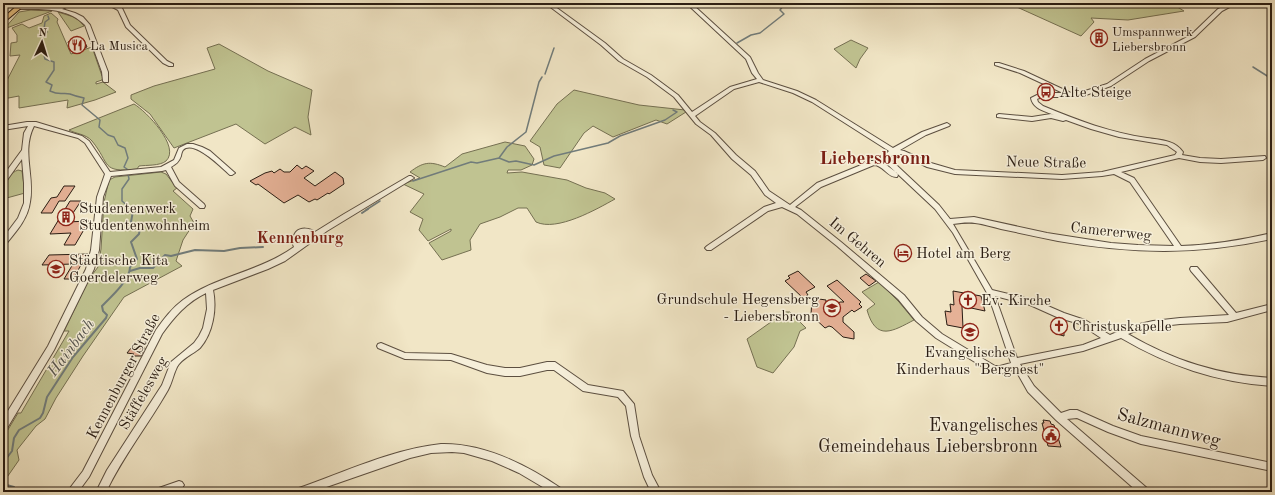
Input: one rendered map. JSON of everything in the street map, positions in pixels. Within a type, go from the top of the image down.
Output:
[{"type":"main road","points":[[3,21],[21,5]]},
{"type":"main road","points":[[3,25],[21,5]]},
{"type":"street","points":[[60,8],[73,3]]},
{"type":"street","points":[[107,3],[119,8],[128,26],[148,47],[165,62],[171,65]]},
{"type":"street","name":"Im Gehren","points":[[547,3],[604,44],[620,60],[649,76],[676,96],[698,123],[713,134],[734,157],[753,173],[767,193],[782,204],[811,221],[869,269],[901,297],[923,323],[944,340],[994,370],[1000,370],[1015,363],[1079,349],[1133,329],[1164,322],[1221,320],[1235,318],[1272,307]]},
{"type":"street","points":[[688,3],[748,58],[760,80],[732,88],[692,115]]},
{"type":"street","points":[[1235,3],[1220,10],[1193,36],[1146,60],[1114,83],[1090,92],[1071,95],[1039,95],[1036,96],[1034,100],[1036,104],[1041,107],[1122,136],[1169,144],[1179,150],[1179,156],[1221,162],[1263,158]]},
{"type":"street","points":[[21,5],[60,8],[78,16],[86,23],[105,72],[106,81]]},
{"type":"street","points":[[997,64],[1022,72],[1071,95]]},
{"type":"street","name":"Neue Straße","points":[[760,80],[766,84],[795,92],[814,101],[894,152],[904,153],[936,167],[963,172],[1069,178],[1116,172],[1170,160],[1179,156]]},
{"type":"street","points":[[999,116],[1032,119],[1052,116],[1076,123],[1084,123]]},
{"type":"street","points":[[3,128],[32,124],[52,128],[84,139],[108,174]]},
{"type":"street","points":[[3,244],[22,216],[27,204],[28,191],[24,151],[28,132],[32,124]]},
{"type":"street","points":[[947,125],[926,133],[894,152],[888,156],[888,161],[937,207],[949,222],[990,292],[997,308],[1015,363],[1031,389],[1059,417],[1145,492]]},
{"type":"street","points":[[108,174],[122,174],[159,169],[176,161],[183,148],[195,145],[232,173]]},
{"type":"street","points":[[3,181],[24,151]]},
{"type":"street","points":[[790,208],[818,185],[873,162],[880,164],[898,176],[905,177]]},
{"type":"street","points":[[167,166],[176,184],[202,206]]},
{"type":"street","points":[[1116,172],[1132,180],[1179,248]]},
{"type":"street","points":[[3,427],[51,348],[90,269],[95,250],[100,197],[108,174]]},
{"type":"street","name":"Kennenburger Straße","points":[[72,492],[86,474],[163,326],[185,303],[209,288],[276,262],[312,237],[411,178]]},
{"type":"street","points":[[709,248],[766,209],[782,204]]},
{"type":"street","name":"Camererweg","points":[[949,222],[972,220],[1056,238],[1141,248],[1179,248],[1229,244],[1272,236]]},
{"type":"street","points":[[298,248],[295,242],[298,234],[310,232],[312,233],[312,237]]},
{"type":"street","points":[[1194,269],[1235,318]]},
{"type":"street","name":"Stäffelesweg","points":[[100,492],[110,473],[166,388],[174,364],[199,343],[207,330],[211,299],[209,288]]},
{"type":"street","points":[[990,292],[1031,302],[1062,316],[1082,322],[1108,338]]},
{"type":"street","points":[[1122,334],[1154,352],[1197,370],[1236,379],[1272,382]]},
{"type":"street","points":[[381,346],[410,357],[451,357],[487,369],[505,372],[520,372],[547,366],[555,366],[586,388],[620,394],[630,404],[635,436],[648,477],[656,492]]},
{"type":"street","name":"Salzmannweg","points":[[1059,417],[1068,414],[1077,414],[1117,432],[1141,440],[1272,467]]},
{"type":"street","points":[[300,492],[395,459],[423,451],[451,448],[471,451],[500,461],[536,478],[559,492]]},
{"type":"street","points":[[159,492],[179,485]]},
{"type":"green space","points":[[1008,3],[1171,3],[1184,11],[1128,20],[1091,18],[1094,22],[1081,36]]},
{"type":"green space","points":[[31,10],[52,11],[4,29],[19,12]]},
{"type":"green space","points":[[58,12],[77,18],[84,26],[71,31]]},
{"type":"green space","points":[[51,13],[58,19],[57,22],[71,54],[92,47],[102,76],[104,76],[102,80],[96,82],[96,84],[103,82],[116,92],[67,108],[68,100],[19,108],[19,96],[3,99],[3,88],[20,55],[10,56],[11,43],[17,42],[17,35],[12,28],[22,24],[29,28],[42,23],[44,16]]},
{"type":"green space","points":[[851,40],[868,48],[860,59],[856,68],[834,49]]},
{"type":"green space","points":[[219,44],[268,71],[312,90],[308,117],[311,135],[295,127],[265,144],[236,124],[174,148],[150,114],[131,99],[131,95],[154,86],[215,69],[207,48]]},
{"type":"green space","points":[[574,90],[639,105],[685,110],[686,112],[667,124],[656,120],[613,137],[593,126],[584,133],[560,168],[544,165],[540,147],[530,141],[557,104]]},
{"type":"green space","points":[[134,104],[153,121],[166,139],[169,147],[169,155],[163,163],[157,165],[139,166],[137,169],[117,170],[108,165],[90,139],[84,135],[69,130]]},
{"type":"green space","points":[[505,142],[525,146],[534,159],[532,165],[521,170],[508,170],[507,173],[522,172],[567,180],[586,188],[605,193],[615,199],[577,218],[555,224],[536,222],[527,208],[518,208],[500,217],[480,224],[470,240],[471,250],[442,260],[429,243],[451,231],[451,229],[428,241],[419,230],[423,219],[410,212],[424,194],[403,184],[420,178],[410,172],[423,164],[431,163],[445,167],[462,154]]},
{"type":"green space","points":[[18,170],[22,171],[25,193],[3,199],[3,190],[7,178],[13,172]]},
{"type":"green space","points":[[161,172],[166,174],[177,188],[173,191],[193,209],[190,216],[194,223],[183,240],[176,261],[182,266],[124,297],[83,356],[56,398],[45,419],[36,426],[17,450],[19,460],[3,483],[3,438],[18,413],[21,413],[69,331],[64,331],[89,279],[98,267],[101,249],[104,202],[109,180],[115,177]]},
{"type":"green space","points":[[879,282],[914,320],[892,330],[880,330],[875,327],[867,310],[875,304],[862,292]]},
{"type":"green space","points":[[785,312],[790,312],[806,328],[800,331],[794,347],[773,373],[757,367],[747,339]]},
{"type":"building","name":"Umspannwerk Liebersbronn","points":[[1097,31],[1107,35],[1100,44],[1094,41],[1096,39],[1091,37]]},
{"type":"building","name":"La Musica","points":[[73,40],[74,43],[84,40],[87,47],[72,52],[68,42]]},
{"type":"building","points":[[297,165],[302,169],[306,166],[314,171],[304,178],[315,186],[335,172],[343,178],[344,184],[317,200],[315,199],[309,202],[298,195],[284,203],[258,184],[256,185],[250,181],[265,173],[272,171],[274,173],[280,169],[284,172],[290,172]]},
{"type":"building","name":"Studentenwerk Studentenwohnheim","points":[[64,186],[75,186],[65,201],[59,201],[52,213],[41,213],[51,198],[57,197]]},
{"type":"building","points":[[70,201],[81,201],[67,222],[89,221],[75,245],[64,245],[71,233],[50,234]]},
{"type":"building","name":"Städtische Kita Goerdelerweg","points":[[88,254],[84,265],[81,265],[73,279],[64,279],[73,264],[42,265],[49,255]]},
{"type":"building","points":[[798,271],[815,287],[806,292],[808,295],[803,298],[785,281],[790,278],[788,276]]},
{"type":"building","points":[[866,274],[876,281],[869,286],[860,278]]},
{"type":"building","points":[[837,280],[861,302],[859,304],[862,307],[854,312],[852,310],[843,317],[843,322],[854,332],[854,339],[843,337],[832,327],[829,326],[825,328],[811,315],[812,298],[815,301],[819,299],[826,300],[826,311],[840,302],[844,302],[827,286]]},
{"type":"building","points":[[953,291],[981,296],[985,311],[962,306],[963,328],[947,325],[945,311],[951,312],[950,304],[954,305]]},
{"type":"building","name":"Christuskapelle","points":[[1056,318],[1064,321],[1064,336],[1057,334],[1054,319],[1056,320]]},
{"type":"building","points":[[131,348],[145,348],[141,356],[132,356],[134,354],[127,353]]},
{"type":"building","name":"Evangelisches Gemeindehaus Liebersbronn","points":[[1043,420],[1050,421],[1051,424],[1054,425],[1061,447],[1048,446],[1042,423],[1044,423]]},
{"type":"waterway","points":[[737,43],[751,35],[760,33],[784,14],[780,10],[783,6]]},
{"type":"waterway","name":"Hainbach","points":[[48,16],[49,19],[45,22],[44,29],[47,32],[43,35],[39,47],[43,51],[45,59],[54,62],[54,70],[46,82],[52,85],[50,91],[84,98],[82,105],[100,120],[99,127],[108,135],[114,137],[118,145],[125,148],[128,158],[124,167],[127,169],[129,179],[122,189],[122,201],[132,210]]},
{"type":"waterway","points":[[545,74],[554,48]]},
{"type":"waterway","points":[[1253,67],[1272,79]]},
{"type":"waterway","points":[[499,158],[507,147],[526,132],[539,82],[542,77]]},
{"type":"waterway","points":[[499,158],[509,162],[516,161],[534,165],[554,156],[608,143],[620,136],[665,120],[677,112],[673,110]]},
{"type":"waterway","points":[[413,181],[471,162],[477,163],[499,158]]},
{"type":"waterway","points":[[366,210],[380,201]]},
{"type":"waterway","points":[[362,213],[368,209]]},
{"type":"waterway","name":"Hainbach","points":[[3,463],[12,451],[14,438],[19,430],[40,418],[43,413],[47,397],[73,357],[106,318],[107,315],[103,311],[102,306],[124,283],[130,267],[137,259],[131,242],[139,234],[140,228],[131,222],[132,210]]},
{"type":"waterway","points":[[130,271],[140,268],[153,268],[165,255],[171,256],[195,250],[224,251],[240,248],[263,247]]},
{"type":"waterway","name":"Hainbach","points":[[3,484],[14,487],[17,492]]},
{"type":"place","name":"Umspannwerk Liebersbronn","points":[[1099,38]]},
{"type":"place","name":"La Musica","points":[[77,45]]},
{"type":"place","name":"Alte Steige","points":[[1046,92]]},
{"type":"place","name":"Studentenwerk Studentenwohnheim","points":[[66,217]]},
{"type":"place","name":"Hotel am Berg","points":[[903,253]]},
{"type":"place","name":"Städtische Kita Goerdelerweg","points":[[56,269]]},
{"type":"place","name":"Ev. Kirche","points":[[968,300]]},
{"type":"place","name":"Grundschule Hegensberg - Liebersbronn","points":[[832,308]]},
{"type":"place","name":"Christuskapelle","points":[[1059,326]]},
{"type":"place","name":"Evangelisches Kinderhaus \"Bergnest\"","points":[[970,332]]},
{"type":"place","name":"Evangelisches Gemeindehaus Liebersbronn","points":[[1051,435]]},
{"type":"district","name":"Liebersbronn","points":[[875,157]]},
{"type":"district","name":"Kennenburg","points":[[300,237]]}]
